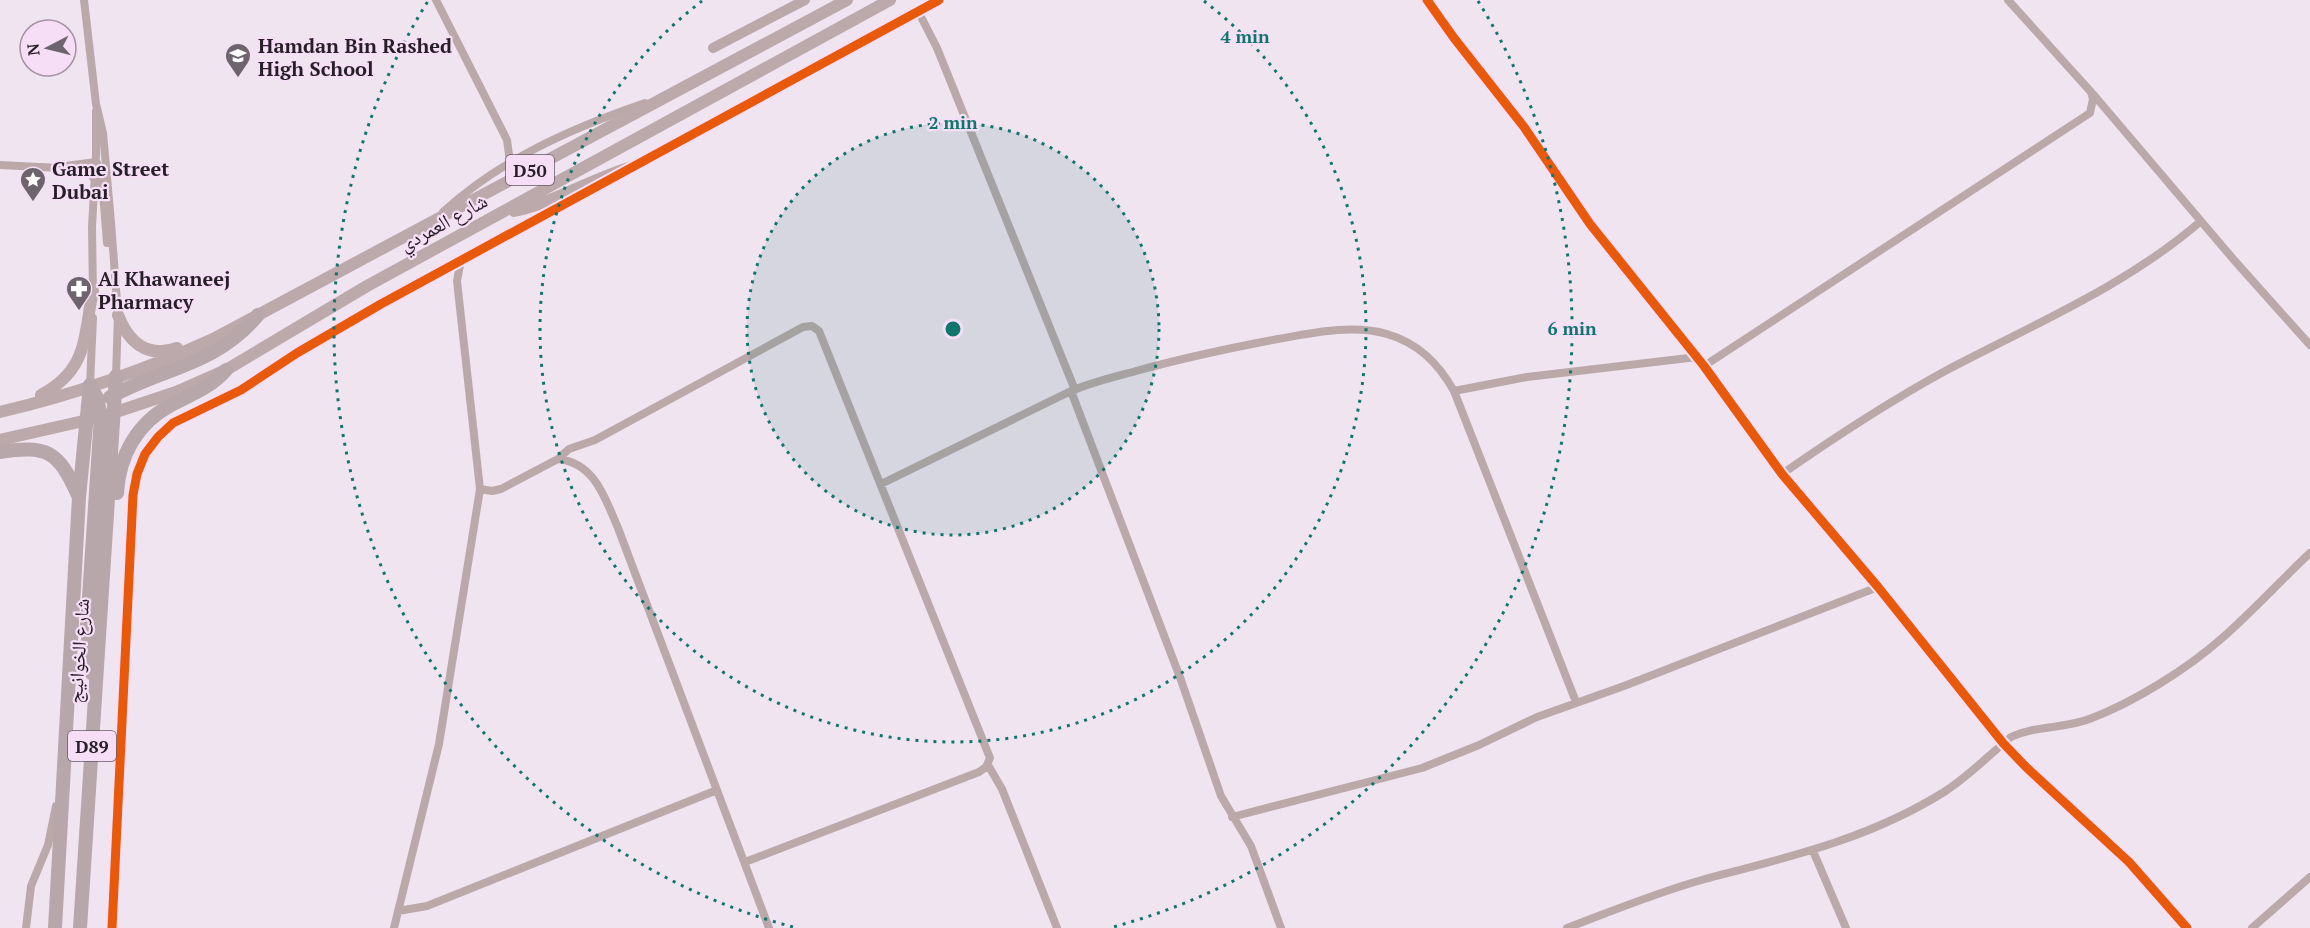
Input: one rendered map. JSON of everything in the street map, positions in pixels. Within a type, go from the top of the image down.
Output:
[{"type":"highway","points":[[115,394],[222,349],[242,333],[258,315]]},
{"type":"highway","points":[[106,521],[115,502],[123,461],[129,446],[141,429],[164,409],[206,388],[226,370]]},
{"type":"highway","points":[[95,692],[90,671],[87,638],[105,411],[115,394],[116,376]]},
{"type":"highway","points":[[90,385],[105,411]]},
{"type":"highway","name":"شارع الخوانيج","points":[[55,928],[79,497],[90,385]]},
{"type":"highway","points":[[86,421],[105,411]]},
{"type":"highway","name":"شارع الخوانيج","points":[[80,928],[106,521],[105,411]]},
{"type":"highway","points":[[0,452],[34,449],[53,456],[67,471],[79,497]]},
{"type":"main road","name":"شارع العمردي","points":[[0,412],[90,385],[165,359],[213,339],[847,0]]},
{"type":"main road","name":"شارع العمردي","points":[[105,411],[185,388],[226,370],[349,296],[890,0]]},
{"type":"main road","points":[[501,213],[534,206],[632,167]]},
{"type":"main road","points":[[19,407],[52,390],[72,371],[84,348],[93,291]]},
{"type":"main road","points":[[118,315],[128,336],[137,344],[148,349],[166,351],[213,339]]},
{"type":"main road","points":[[0,440],[86,421]]},
{"type":"street","points":[[84,0],[96,104],[90,385]]},
{"type":"street","points":[[436,0],[496,119],[508,146],[510,162]]},
{"type":"street","points":[[713,48],[805,0]]},
{"type":"street","points":[[112,928],[133,495],[141,464],[158,437],[173,423],[241,390],[325,336],[439,272],[939,0]]},
{"type":"street","points":[[1427,0],[1524,127],[1590,224],[1704,366],[1782,474],[1878,587],[2003,743],[2129,862],[2187,928]]},
{"type":"street","points":[[2008,0],[2091,92],[2310,345]]},
{"type":"street","points":[[918,11],[937,48],[1073,391],[1181,680],[1221,796],[1251,846],[1281,928]]},
{"type":"street","points":[[1704,366],[2090,113],[2091,92]]},
{"type":"street","points":[[431,223],[472,188],[510,162],[581,126],[672,94]]},
{"type":"street","points":[[96,104],[103,133],[118,315],[116,376]]},
{"type":"street","points":[[58,167],[96,162]]},
{"type":"street","points":[[96,162],[101,170],[106,233],[116,291]]},
{"type":"street","points":[[0,165],[84,170],[95,180]]},
{"type":"street","points":[[1782,474],[1846,430],[1912,390],[2134,272],[2173,245],[2201,221]]},
{"type":"street","points":[[394,928],[439,744],[480,489],[457,281],[461,260]]},
{"type":"street","points":[[439,272],[457,281]]},
{"type":"street","points":[[480,489],[492,491],[501,489],[558,459],[568,448],[595,440],[803,327],[812,326],[819,331],[990,758],[988,765],[979,772],[745,862]]},
{"type":"street","points":[[881,484],[1073,391],[1169,362],[1318,333],[1366,331],[1384,333],[1419,348],[1439,367],[1454,391],[1576,702]]},
{"type":"street","points":[[1454,391],[1527,377],[1697,357]]},
{"type":"street","points":[[558,459],[568,460],[587,470],[609,507],[769,928]]},
{"type":"street","points":[[1566,928],[1686,885],[1814,851],[1873,829],[1925,804],[1960,781],[2003,743],[2021,732],[2067,726],[2091,719],[2189,664],[2220,640],[2310,553]]},
{"type":"street","points":[[1232,817],[1422,768],[1479,745],[1537,717],[1624,686],[1878,587]]},
{"type":"street","points":[[988,765],[1002,789],[1057,928]]},
{"type":"street","points":[[27,928],[31,886],[48,845],[63,787]]},
{"type":"street","points":[[398,911],[427,906],[717,790]]},
{"type":"street","points":[[1814,851],[1846,928]]},
{"type":"street","points":[[2252,928],[2310,877]]},
{"type":"cycle path","points":[[112,928],[133,495],[137,474],[145,454],[158,437],[173,423],[241,390],[297,353],[381,304],[939,0]]},
{"type":"cycle path","points":[[1427,0],[1524,127],[1590,224],[1704,366],[1782,474],[1878,587],[2003,743],[2129,862],[2187,928]]},
{"type":"place","name":"Hamdan Bin Rashed High School","points":[[238,79]]},
{"type":"place","name":"Game Street Dubai","points":[[33,203]]},
{"type":"place","name":"Al Khawaneej Pharmacy","points":[[79,312]]}]
